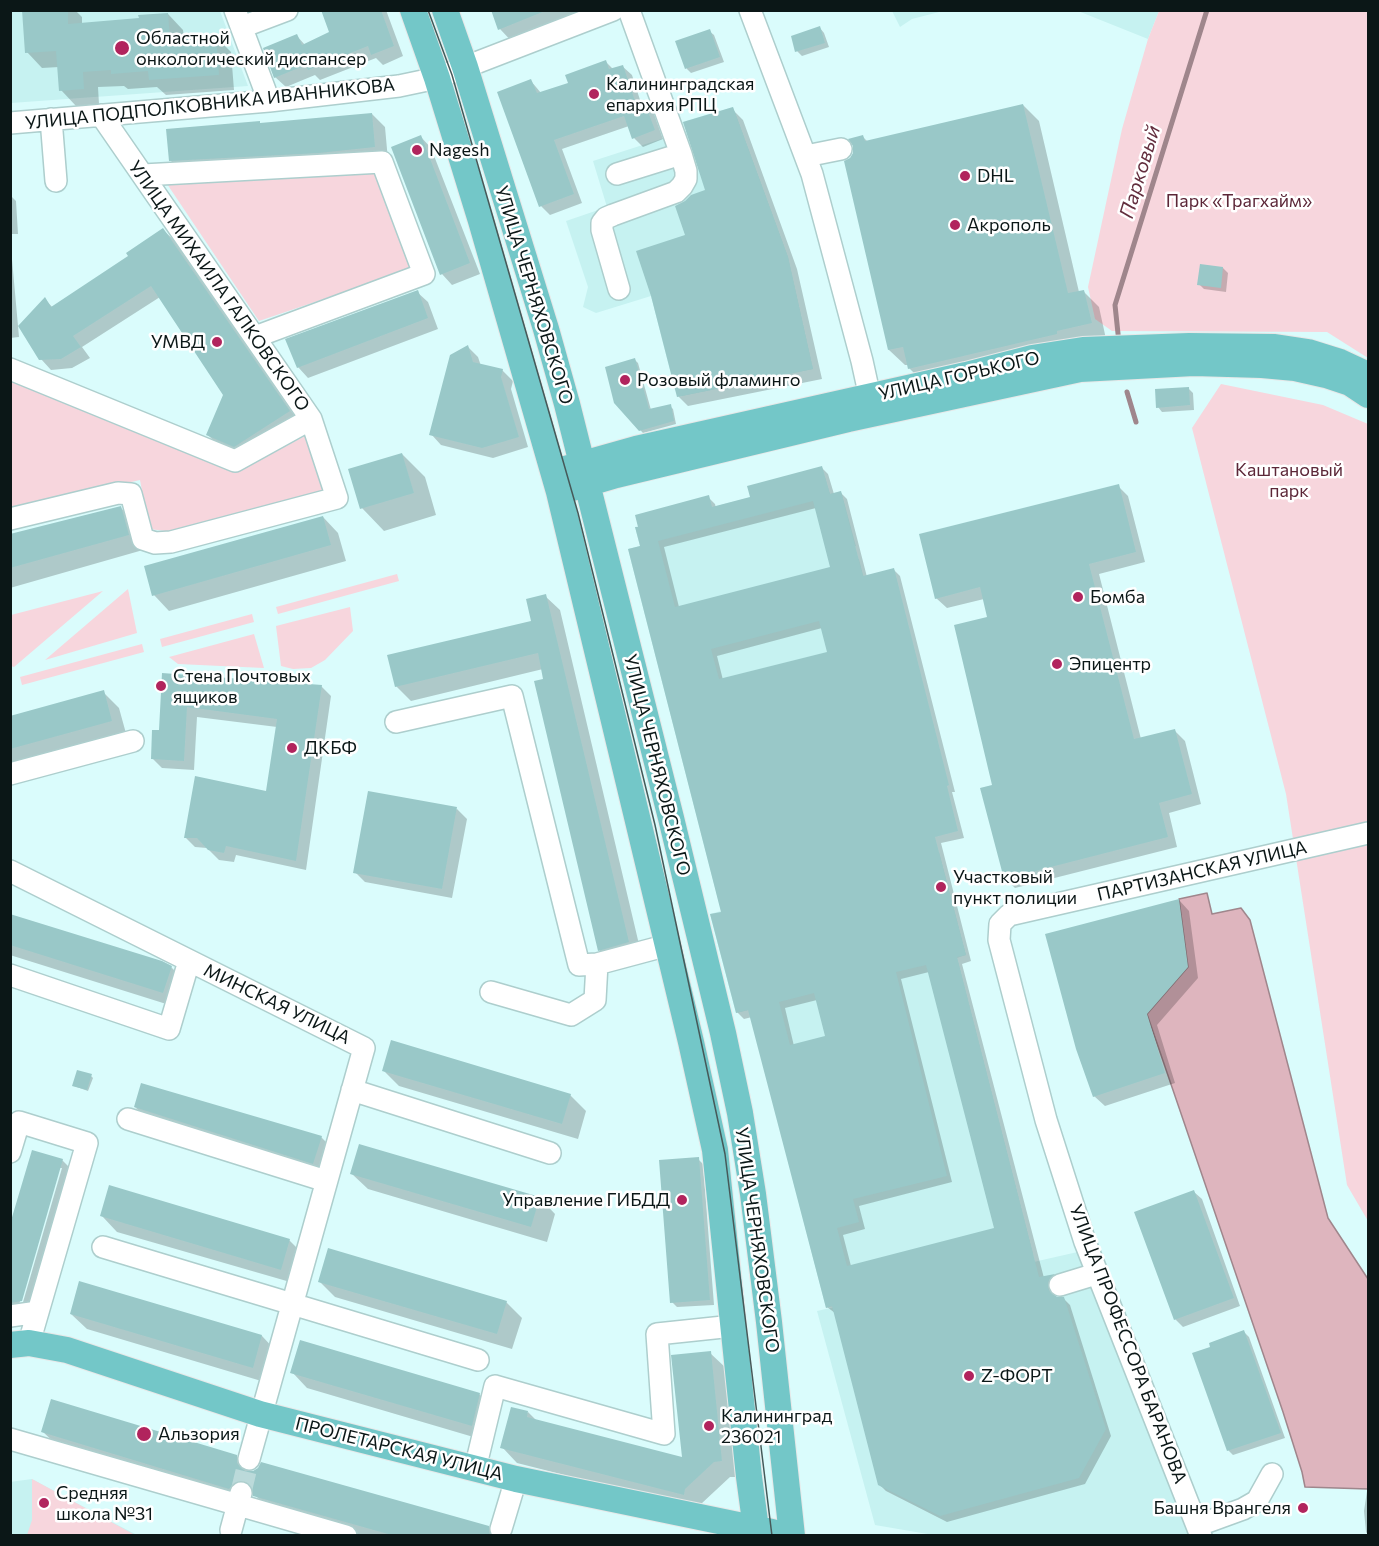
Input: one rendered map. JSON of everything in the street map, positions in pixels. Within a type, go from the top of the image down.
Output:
[{"type":"main road","name":"УЛИЦА ЧЕРНЯХОВСКОГО","points":[[413,10],[437,78],[481,221],[556,482],[691,1042],[715,1150],[756,1532]]},
{"type":"main road","name":"УЛИЦА ЧЕРНЯХОВСКОГО","points":[[445,10],[465,67],[546,329],[723,1033],[740,1113],[753,1194],[770,1322],[793,1535]]},
{"type":"main road","name":"УЛИЦА ГОРЬКОГО","points":[[872,405],[1032,358],[1099,348],[1275,347],[1329,358],[1368,375]]},
{"type":"main road","name":"УЛИЦА ГОРЬКОГО","points":[[556,482],[584,474],[620,453],[1070,370],[1194,363],[1295,368],[1350,384],[1368,395]]},
{"type":"main road","points":[[733,1326],[770,1322]]},
{"type":"main road","name":"ПРОЛЕТАРСКАЯ УЛИЦА","points":[[20,1344],[67,1350],[260,1414],[475,1469],[756,1532],[793,1535]]},
{"type":"street","points":[[269,101],[238,19],[287,10]]},
{"type":"street","name":"УЛИЦА ПОДПОЛКОВНИКА ИВАННИКОВА","points":[[10,123],[269,101],[399,86],[437,78],[613,10]]},
{"type":"street","points":[[620,289],[602,230],[602,223],[612,215],[676,192],[686,179],[681,154],[629,10]]},
{"type":"street","points":[[750,10],[809,165],[872,405]]},
{"type":"street","name":"УЛИЦА МИХАИЛА ГАЛКОВСКОГО","points":[[10,519],[118,493],[131,494],[142,539],[154,543],[171,542],[337,498],[311,419],[100,115]]},
{"type":"street","points":[[51,119],[56,181]]},
{"type":"street","points":[[809,165],[842,153]]},
{"type":"street","points":[[617,174],[681,154]]},
{"type":"street","points":[[143,175],[382,162],[424,274],[255,337]]},
{"type":"street","points":[[10,369],[235,461],[311,419]]},
{"type":"street","points":[[396,722],[512,696],[579,965],[597,964],[668,945]]},
{"type":"street","points":[[10,774],[133,741]]},
{"type":"street","name":"ПАРТИЗАНСКАЯ УЛИЦА","points":[[1036,909],[1368,833]]},
{"type":"street","name":"МИНСКАЯ УЛИЦА","points":[[10,870],[364,1048],[249,1459]]},
{"type":"street","name":"УЛИЦА ПРОФЕССОРА БАРАНОВА","points":[[1036,909],[1004,918],[1000,924],[999,940],[1046,1120],[1096,1274],[1201,1533]]},
{"type":"street","points":[[10,975],[169,1029],[189,961]]},
{"type":"street","points":[[491,992],[571,1015],[595,1000],[597,964]]},
{"type":"street","points":[[352,1090],[550,1153]]},
{"type":"street","points":[[128,1119],[326,1180]]},
{"type":"street","points":[[10,1152],[20,1122],[87,1143],[38,1312],[20,1344]]},
{"type":"street","points":[[103,1247],[478,1360]]},
{"type":"street","points":[[1060,1285],[1096,1274]]},
{"type":"street","points":[[10,1316],[38,1312]]},
{"type":"street","points":[[475,1469],[495,1386],[664,1434],[657,1334],[733,1326]]},
{"type":"street","points":[[10,1439],[239,1498],[346,1536]]},
{"type":"street","points":[[1201,1533],[1257,1501],[1272,1474]]},
{"type":"street","points":[[501,1529],[516,1479]]},
{"type":"street","points":[[231,1530],[239,1498]]},
{"type":"shaded area","name":"Областной онкологический диспансер","points":[[11,11],[220,11],[248,86],[11,103]]},
{"type":"shaded area","points":[[892,11],[943,11],[912,19],[900,27]]},
{"type":"shaded area","points":[[1078,11],[1159,11],[1148,39]]},
{"type":"shaded area","points":[[733,107],[788,257],[813,369],[682,396],[675,390],[651,296],[596,313],[583,307],[588,287],[566,221],[607,207],[593,161],[686,131],[682,122]]},
{"type":"shaded area","points":[[825,478],[830,494],[841,491],[856,546],[852,547],[855,560],[859,559],[933,854],[939,852],[966,955],[957,958],[1033,1254],[826,1308],[749,1010],[736,1013],[710,914],[721,911],[628,549],[640,546],[635,527]]},
{"type":"shaded area","points":[[1207,893],[1212,914],[1241,908],[1250,920],[1328,1218],[1368,1279],[1368,1489],[1305,1487],[1283,1412],[1147,1014],[1188,967],[1179,899]]},
{"type":"shaded area","name":"Z-ФОРТ","points":[[1082,1251],[1188,1535],[939,1536],[875,1525],[817,1311]]},
{"type":"shaded area","name":"Средняя школа №31","points":[[32,1479],[137,1535],[11,1535],[10,1482]]},
{"type":"green space","name":"Парк «Трагхайм»","points":[[1159,11],[1368,11],[1368,358],[1327,332],[1112,331],[1095,319],[1088,287],[1122,129],[1148,39]]},
{"type":"green space","points":[[376,170],[415,268],[259,321],[163,178]]},
{"type":"green space","points":[[10,372],[240,470],[307,435],[329,492],[174,532],[149,529],[140,480],[11,509]]},
{"type":"green space","name":"Каштановый парк","points":[[1221,384],[1323,405],[1368,424],[1368,1221],[1347,1185],[1286,794],[1192,428]]},
{"type":"green space","points":[[397,574],[399,581],[278,614],[276,607]]},
{"type":"green space","points":[[128,589],[137,633],[45,660]]},
{"type":"green space","points":[[103,591],[14,667],[11,666],[11,615]]},
{"type":"green space","points":[[350,607],[353,631],[325,660],[311,668],[293,669],[281,666],[276,626]]},
{"type":"green space","points":[[252,614],[254,622],[162,647],[160,639]]},
{"type":"green space","points":[[254,634],[264,668],[178,664],[169,657]]},
{"type":"green space","points":[[142,644],[144,652],[22,685],[20,677]]},
{"type":"green space","name":"Средняя школа №31","points":[[32,1479],[135,1535],[27,1535],[32,1520]]},
{"type":"building","points":[[22,10],[68,10],[68,24],[168,13],[170,38],[216,34],[219,75],[149,80],[148,71],[111,74],[111,70],[83,72],[84,89],[59,91],[56,51],[25,53]]},
{"type":"building","points":[[321,10],[381,10],[394,46],[371,55],[368,46],[308,70],[306,65],[274,78],[263,48],[297,34],[302,45],[329,32]]},
{"type":"building","points":[[491,10],[545,10],[545,11],[498,30]]},
{"type":"building","points":[[820,26],[825,43],[795,52],[791,36]]},
{"type":"building","points":[[710,29],[720,57],[685,69],[675,41]]},
{"type":"building","points":[[606,60],[609,69],[623,65],[636,104],[644,101],[655,130],[632,139],[624,116],[554,140],[574,194],[539,207],[497,92],[531,79],[537,93],[568,83],[565,75]]},
{"type":"building","name":"Акрополь","points":[[1023,104],[1068,293],[1084,290],[1092,323],[1057,331],[1057,334],[908,369],[903,347],[888,350],[844,161],[853,153],[853,146],[848,139],[863,135],[865,141]]},
{"type":"building","points":[[733,107],[788,257],[813,369],[677,397],[651,296],[636,251],[685,235],[675,206],[691,195],[705,190],[683,122]]},
{"type":"building","points":[[372,113],[375,147],[319,153],[169,161],[166,129]]},
{"type":"building","points":[[421,135],[470,263],[440,275],[391,147]]},
{"type":"building","name":"УМВД","points":[[163,228],[290,411],[234,447],[206,435],[223,395],[151,286],[73,336],[81,347],[61,359],[39,360],[18,326],[45,297],[51,307],[128,256],[126,253]]},
{"type":"building","points":[[1200,264],[1223,267],[1221,288],[1197,285]]},
{"type":"building","points":[[418,290],[428,318],[297,368],[285,339]]},
{"type":"building","points":[[468,345],[473,362],[503,369],[501,377],[519,437],[482,448],[429,435],[450,355]]},
{"type":"building","points":[[635,358],[649,409],[671,404],[674,421],[639,431],[614,403],[605,367]]},
{"type":"building","points":[[1189,387],[1190,405],[1156,408],[1155,389]]},
{"type":"building","points":[[402,453],[414,493],[360,509],[348,469]]},
{"type":"building","points":[[822,466],[830,494],[841,491],[863,576],[894,568],[949,785],[947,786],[958,831],[935,837],[966,955],[957,957],[1039,1277],[1055,1274],[1048,1282],[1048,1289],[1057,1297],[1064,1297],[1106,1429],[1079,1478],[940,1516],[878,1485],[832,1306],[826,1308],[748,1010],[736,1013],[710,914],[721,912],[628,549],[640,546],[635,527],[638,527],[635,515],[709,495],[712,507],[750,497],[747,486]],"holes":[[[813,501],[830,567],[675,607],[658,541]],[[819,621],[827,652],[719,679],[711,649]],[[926,965],[994,1228],[847,1266],[837,1228],[859,1222],[853,1199],[947,1176],[896,972]],[[814,993],[825,1036],[790,1045],[779,1002]]]},
{"type":"building","name":"Эпицентр","points":[[1119,484],[1136,552],[1089,564],[1134,739],[1175,729],[1192,794],[1159,803],[1168,837],[1004,879],[980,788],[992,785],[954,625],[987,617],[980,587],[935,599],[919,534]]},
{"type":"building","points":[[121,506],[129,535],[10,568],[10,534]]},
{"type":"building","points":[[323,516],[331,545],[152,596],[144,566]]},
{"type":"building","points":[[546,594],[629,942],[598,951],[534,681],[543,679],[538,653],[395,687],[387,655],[531,621],[526,599]]},
{"type":"building","name":"ДКБФ","points":[[162,673],[322,685],[296,861],[226,846],[224,853],[208,850],[197,838],[184,838],[195,776],[266,791],[277,719],[187,707],[184,761],[151,759],[152,730],[159,730]]},
{"type":"building","points":[[104,690],[112,721],[10,749],[10,716]]},
{"type":"building","points":[[368,791],[457,807],[442,889],[353,873]]},
{"type":"building","points":[[1179,899],[1188,967],[1147,1014],[1165,1073],[1093,1097],[1076,1049],[1045,934]]},
{"type":"building","points":[[10,914],[172,966],[163,993],[10,945]]},
{"type":"building","points":[[391,1040],[571,1094],[562,1124],[382,1071]]},
{"type":"building","points":[[77,1070],[92,1074],[87,1090],[72,1086]]},
{"type":"building","points":[[141,1083],[322,1136],[313,1164],[134,1107]]},
{"type":"building","points":[[359,1144],[540,1197],[531,1227],[350,1174]]},
{"type":"building","points":[[32,1150],[63,1159],[22,1301],[10,1303],[10,1224]]},
{"type":"building","points":[[699,1157],[710,1300],[670,1303],[659,1160]]},
{"type":"building","points":[[109,1185],[290,1239],[281,1270],[100,1216]]},
{"type":"building","points":[[1194,1190],[1234,1298],[1174,1320],[1134,1212]]},
{"type":"building","points":[[328,1248],[507,1301],[497,1334],[318,1282]]},
{"type":"building","points":[[79,1281],[262,1335],[253,1368],[70,1314]]},
{"type":"building","points":[[1244,1330],[1281,1433],[1227,1451],[1192,1353],[1210,1347],[1209,1343]]},
{"type":"building","points":[[300,1340],[480,1393],[472,1426],[290,1373]]},
{"type":"building","points":[[711,1351],[722,1461],[714,1462],[685,1489],[684,1495],[500,1448],[511,1407],[528,1411],[527,1417],[682,1457],[671,1355]]},
{"type":"building","points":[[51,1399],[237,1455],[237,1463],[245,1471],[253,1471],[261,1462],[489,1526],[490,1536],[395,1536],[253,1496],[250,1484],[245,1481],[237,1481],[229,1489],[41,1432]]},
{"type":"waterway","name":"Парковый","points":[[1119,343],[1115,305],[1207,10]]},
{"type":"waterway","name":"Парковый","points":[[1127,392],[1136,422]]},
{"type":"tunnel","points":[[241,1492],[249,1459]]},
{"type":"tram line","points":[[428,10],[452,75],[578,513],[655,825],[725,1154],[772,1536]]},
{"type":"place","name":"Областной онкологический диспансер","points":[[122,48]]},
{"type":"place","name":"Калининградская епархия РПЦ","points":[[594,94]]},
{"type":"place","name":"Nagesh","points":[[417,150]]},
{"type":"place","name":"DHL","points":[[965,176]]},
{"type":"place","name":"Акрополь","points":[[955,225]]},
{"type":"place","name":"УМВД","points":[[217,342]]},
{"type":"place","name":"Розовый фламинго","points":[[625,380]]},
{"type":"place","name":"Бомба","points":[[1078,597]]},
{"type":"place","name":"Эпицентр","points":[[1057,664]]},
{"type":"place","name":"Стена Почтовых ящиков","points":[[161,686]]},
{"type":"place","name":"ДКБФ","points":[[292,748]]},
{"type":"place","name":"Участковый пункт полиции","points":[[941,887]]},
{"type":"place","name":"Управление ГИБДД","points":[[682,1200]]},
{"type":"place","name":"Z-ФОРТ","points":[[969,1376]]},
{"type":"place","name":"Калининград 236021","points":[[709,1426]]},
{"type":"place","name":"Альзория","points":[[144,1434]]},
{"type":"place","name":"Средняя школа №31","points":[[44,1503]]},
{"type":"place","name":"Башня Врангеля","points":[[1303,1508]]}]
